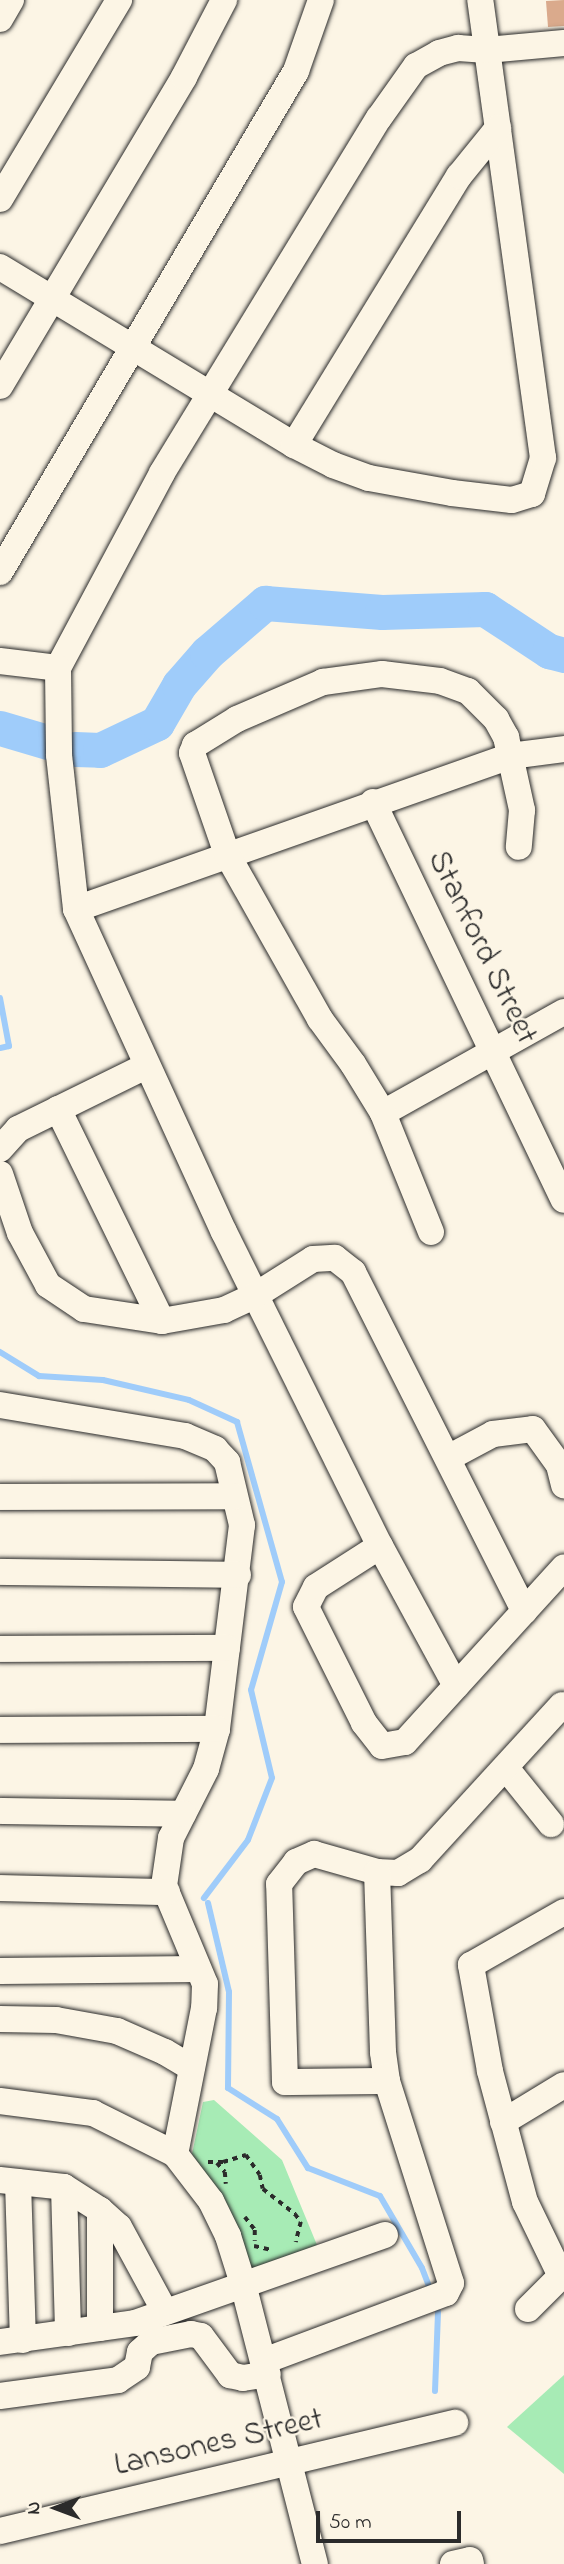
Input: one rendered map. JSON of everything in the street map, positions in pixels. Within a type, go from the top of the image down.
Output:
[{"type":"street","points":[[0,19],[11,0]]},
{"type":"street","points":[[0,199],[119,0]]},
{"type":"street","points":[[0,386],[184,77],[224,0]]},
{"type":"street","points":[[0,572],[296,71],[321,0]]},
{"type":"street","points":[[0,267],[294,445],[333,465],[369,478],[512,500],[532,494],[543,458],[480,0]]},
{"type":"street","points":[[456,1686],[380,1546],[256,1295],[146,1066],[76,909],[59,755],[58,668],[162,473],[379,118],[416,66],[439,52],[458,48],[487,50],[564,43]]},
{"type":"street","points":[[294,445],[459,176],[498,128]]},
{"type":"street","points":[[0,661],[58,668]]},
{"type":"street","points":[[431,1232],[383,1113],[320,1019],[227,854],[192,753],[195,745],[237,719],[323,682],[382,674],[440,681],[468,691],[496,719],[506,737],[522,810],[519,848]]},
{"type":"street","points":[[76,909],[373,802],[510,756],[564,749]]},
{"type":"street","name":"Stanford Street","points":[[373,802],[564,1200]]},
{"type":"street","points":[[383,1113],[564,1012]]},
{"type":"street","points":[[0,1149],[18,1129],[146,1066]]},
{"type":"street","points":[[58,1109],[163,1321]]},
{"type":"street","points":[[0,1174],[20,1233],[48,1285],[84,1309],[163,1321],[224,1310],[256,1295],[313,1259],[335,1258],[353,1272],[524,1611]]},
{"type":"street","points":[[0,1405],[185,1436],[215,1449],[227,1462],[242,1525],[238,1576],[217,1729],[206,1769],[171,1838],[164,1886],[205,1984],[204,2008],[192,2068],[182,2163]]},
{"type":"street","points":[[448,1458],[493,1434],[533,1429],[559,1465],[564,1485]]},
{"type":"street","points":[[0,1497],[234,1496]]},
{"type":"street","points":[[380,1546],[316,1587],[306,1607],[364,1723],[382,1746],[405,1742],[564,1567]]},
{"type":"street","points":[[0,1572],[238,1576]]},
{"type":"street","points":[[0,1649],[227,1648]]},
{"type":"street","points":[[387,2081],[285,2082],[279,1884],[296,1862],[314,1854],[377,1872],[398,1873],[420,1860],[506,1768],[558,1701]]},
{"type":"street","points":[[0,1730],[217,1729]]},
{"type":"street","points":[[506,1768],[551,1824]]},
{"type":"street","points":[[0,1811],[183,1814]]},
{"type":"street","points":[[0,2396],[118,2380],[137,2367],[140,2352],[151,2342],[191,2334],[201,2336],[230,2375],[243,2378],[449,2291],[451,2283],[387,2081],[383,2052],[377,1872]]},
{"type":"street","points":[[0,1888],[167,1892]]},
{"type":"street","points":[[528,2309],[563,2275],[524,2202],[490,2071],[471,1965],[564,1912]]},
{"type":"street","points":[[0,1972],[198,1969]]},
{"type":"street","points":[[0,2019],[56,2020],[117,2031],[165,2052],[192,2068]]},
{"type":"street","points":[[503,2122],[564,2085]]},
{"type":"street","points":[[0,2101],[93,2113],[182,2163],[212,2201],[243,2284],[291,2460],[315,2564]]},
{"type":"street","points":[[164,2310],[119,2227],[100,2210],[64,2187],[9,2181],[11,2341],[135,2323],[164,2310],[385,2235]]},
{"type":"street","points":[[64,2187],[68,2333]]},
{"type":"street","points":[[100,2210],[100,2328]]},
{"type":"street","name":"Lansones Street","points":[[0,2531],[455,2423]]},
{"type":"path","points":[[182,2163],[223,2162],[246,2155],[261,2175],[263,2189],[295,2214],[301,2222],[299,2239],[290,2247]]},
{"type":"path","points":[[234,2254],[250,2245],[279,2252]]},
{"type":"green space","points":[[214,2100],[282,2160],[317,2245],[253,2271],[229,2208],[192,2154],[203,2102]]},
{"type":"green space","points":[[564,2375],[564,2474],[507,2427]]},
{"type":"building","points":[[564,0],[564,26],[548,27],[546,1]]},
{"type":"waterway","points":[[75,749],[100,750],[157,723],[179,685],[207,653],[265,603],[382,612],[485,609],[549,651],[564,655]]},
{"type":"waterway","points":[[0,728],[51,743]]},
{"type":"waterway","points":[[0,998],[9,1046],[0,1048]]},
{"type":"waterway","points":[[0,1352],[39,1376],[103,1380],[189,1400],[237,1422],[282,1582],[251,1690],[272,1778],[248,1840],[204,1898]]},
{"type":"waterway","points":[[208,1903],[229,1992],[228,2088],[277,2119],[308,2168],[380,2196],[422,2268],[430,2289]]},
{"type":"waterway","points":[[435,2391],[438,2312]]}]
